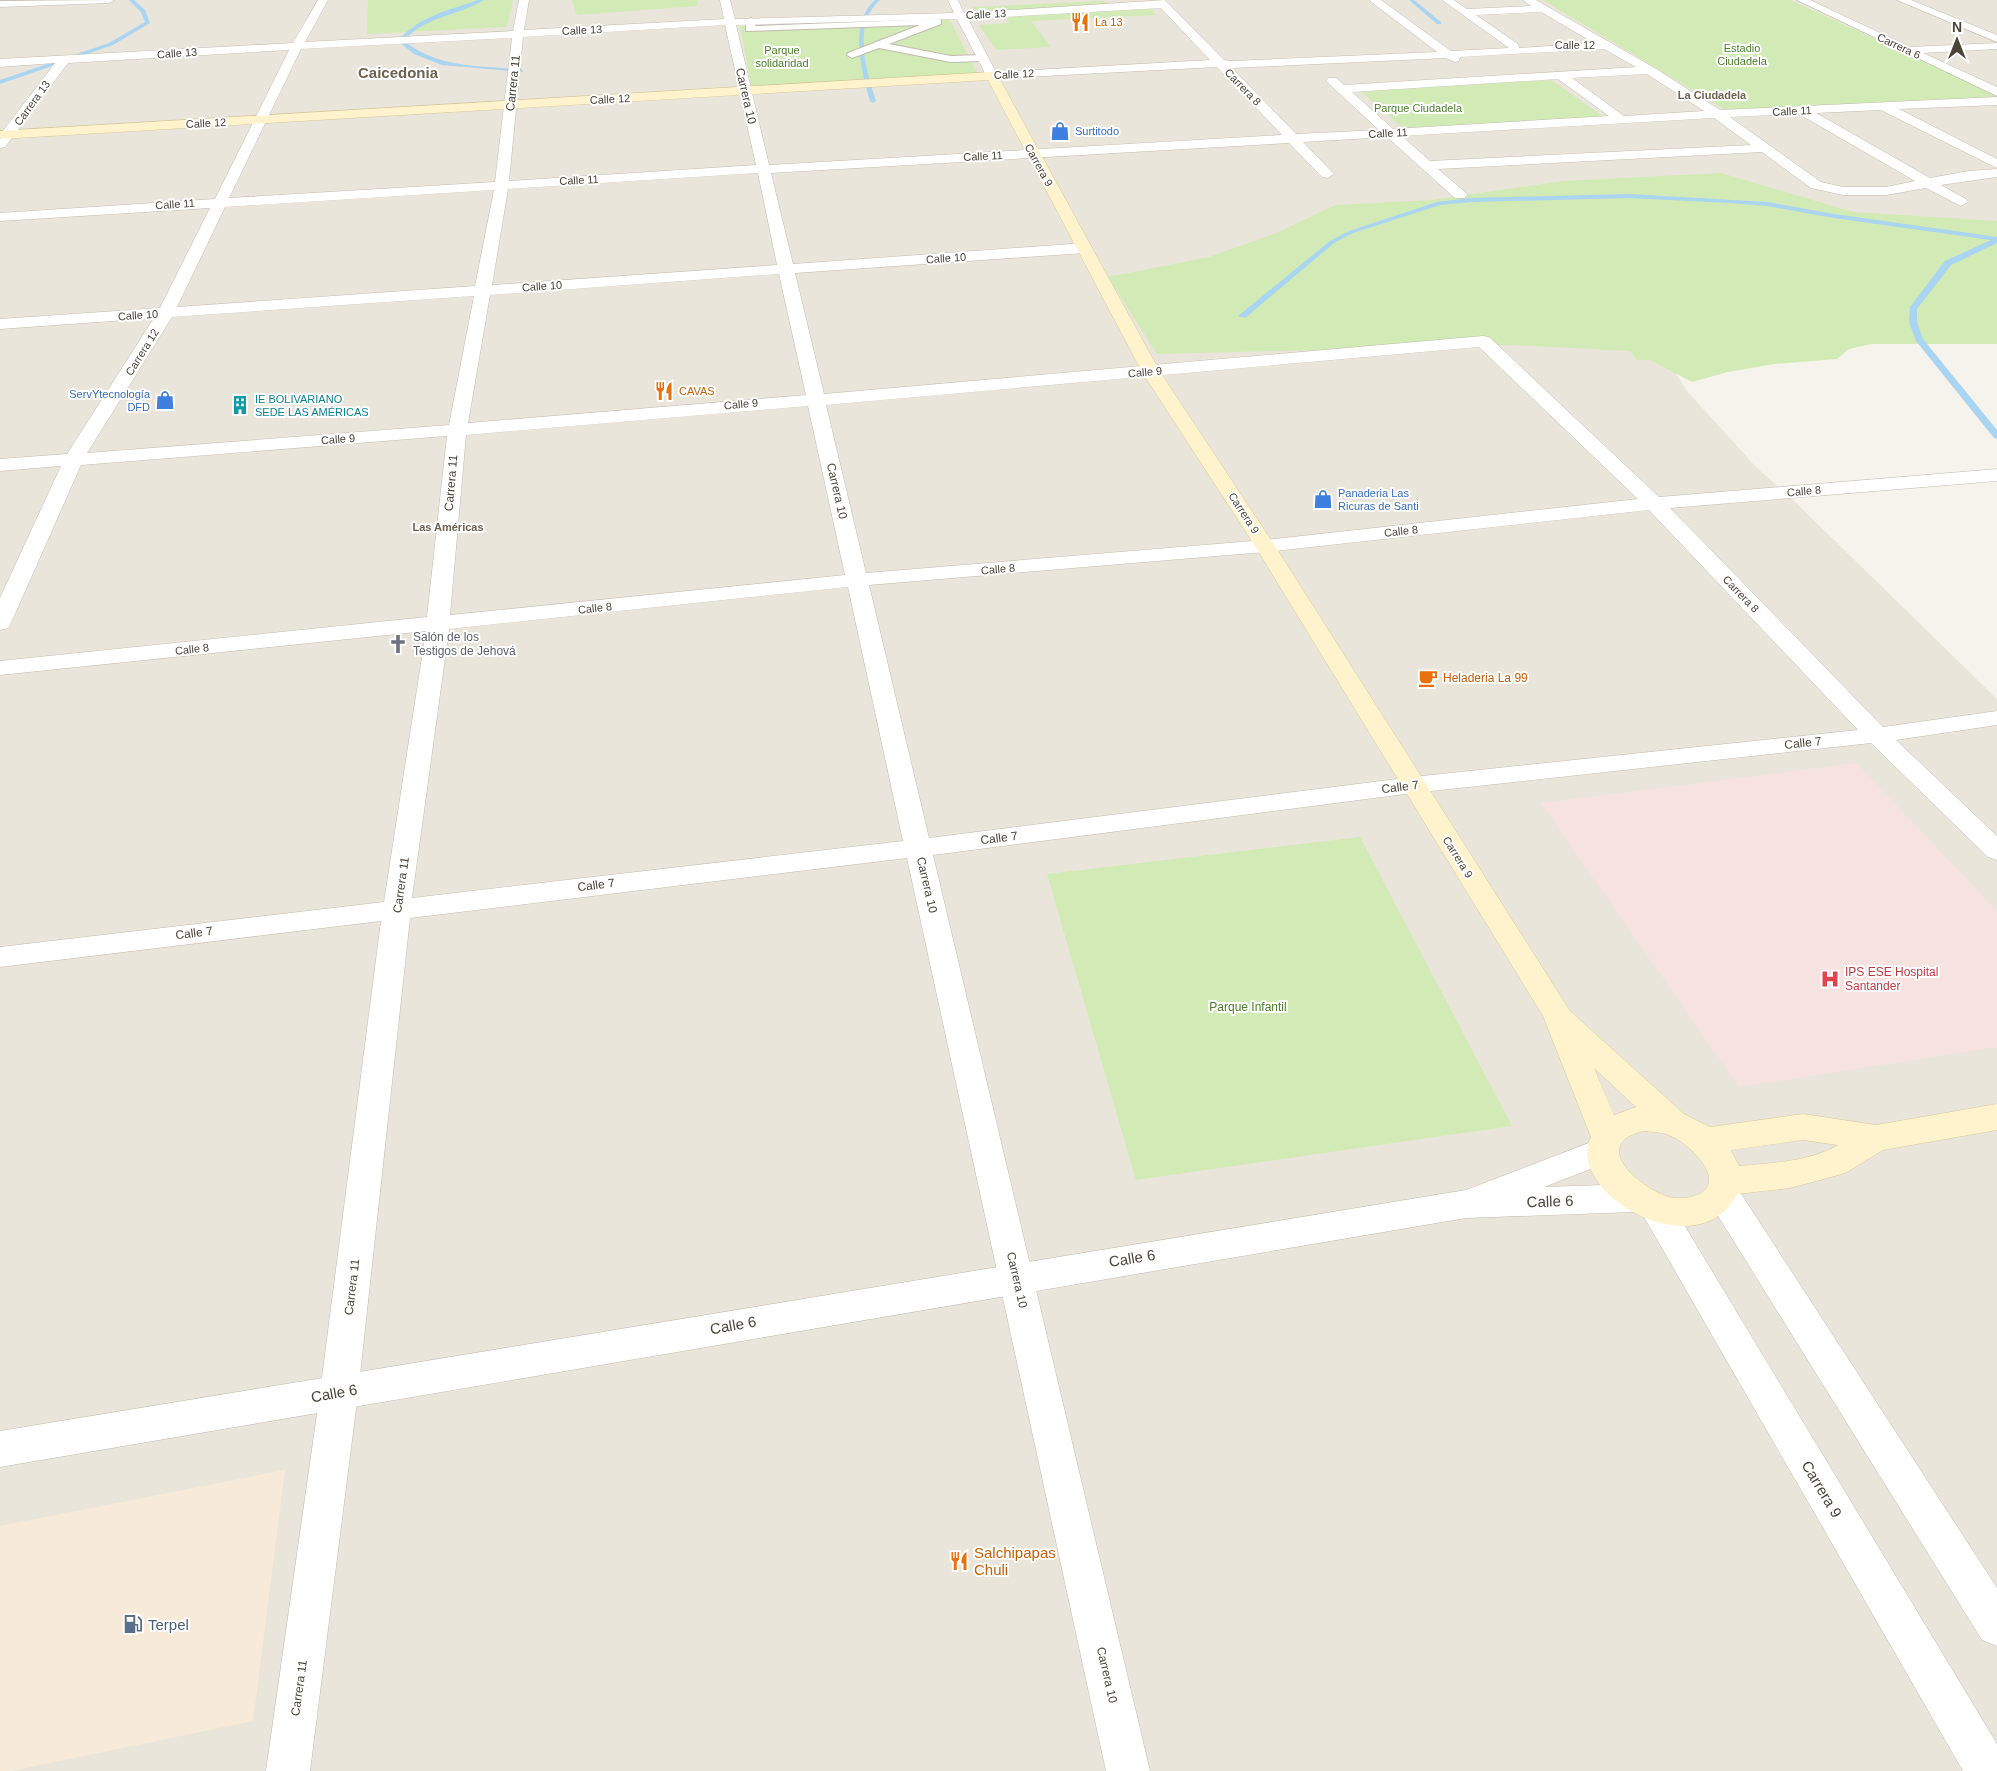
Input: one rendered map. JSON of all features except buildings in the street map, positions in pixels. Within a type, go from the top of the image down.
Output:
[{"type":"main road","name":"Calle 12","points":[[3,138],[745,90],[987,67]]},
{"type":"main road","name":"Carrera 9","points":[[987,67],[1151,372],[1266,546],[1557,1014],[1604,1143]]},
{"type":"main road","name":"Carrera 9","points":[[1557,1014],[1673,1123]]},
{"type":"main road","points":[[1706,1141],[1803,1127],[1876,1138],[1997,1117]]},
{"type":"main road","points":[[1724,1187],[1720,1160],[1706,1141],[1687,1128],[1673,1123],[1641,1118],[1614,1126],[1604,1143],[1606,1167],[1617,1183],[1645,1203],[1677,1213],[1696,1211],[1712,1204],[1724,1187],[1835,1164],[1876,1138]]},
{"type":"street","points":[[0,4],[109,0]]},
{"type":"street","name":"Carrera 12","points":[[0,623],[74,458],[166,313],[297,46],[322,0]]},
{"type":"street","name":"Carrera 11","points":[[288,1771],[339,1393],[397,909],[438,624],[456,430],[502,185],[518,34],[524,0]]},
{"type":"street","name":"Carrera 9","points":[[953,0],[987,67]]},
{"type":"street","points":[[1374,0],[1485,80]]},
{"type":"street","points":[[1448,0],[1514,46]]},
{"type":"street","points":[[1528,0],[1649,70],[1717,114],[1816,185],[1843,191],[1886,191],[1969,175],[1997,174]]},
{"type":"street","name":"Carrera 6","points":[[1802,0],[1997,92]]},
{"type":"street","points":[[1902,0],[1997,39]]},
{"type":"street","name":"Calle 13","points":[[0,63],[63,61],[518,34],[735,14],[961,16],[1161,3]]},
{"type":"street","name":"Carrera 8","points":[[1161,3],[1327,174]]},
{"type":"street","points":[[1465,12],[1543,9]]},
{"type":"street","points":[[735,14],[749,29],[938,22],[852,55]]},
{"type":"street","name":"Carrera 10","points":[[735,14],[745,90],[1128,1771]]},
{"type":"street","points":[[877,45],[987,67]]},
{"type":"street","name":"Calle 12","points":[[1220,63],[1226,60],[1582,48],[1605,45]]},
{"type":"street","name":"Calle 12","points":[[987,67],[1220,63],[1232,65],[1310,62],[1514,46],[1605,45]]},
{"type":"street","points":[[1907,50],[1997,46]]},
{"type":"street","name":"Carrera 13","points":[[3,138],[63,61]]},
{"type":"street","points":[[1310,62],[1460,195]]},
{"type":"street","points":[[1340,89],[1649,70]]},
{"type":"street","points":[[1561,76],[1622,120]]},
{"type":"street","name":"Calle 11","points":[[0,216],[220,201],[1032,153],[1717,114],[1997,101]]},
{"type":"street","points":[[1968,102],[1990,114]]},
{"type":"street","points":[[1883,106],[1997,164]]},
{"type":"street","points":[[1801,110],[1961,202]]},
{"type":"street","points":[[1535,125],[1549,136]]},
{"type":"street","points":[[1563,147],[1596,172]]},
{"type":"street","points":[[1427,165],[1766,148]]},
{"type":"street","name":"Calle 10","points":[[0,324],[1085,248]]},
{"type":"street","name":"Carrera 8","points":[[1483,341],[1654,503],[1877,735],[1997,851]]},
{"type":"street","name":"Calle 9","points":[[0,464],[456,430],[816,398],[1151,372],[1483,341]]},
{"type":"street","name":"Calle 8","points":[[0,668],[857,580],[1266,546],[1654,503],[1997,475]]},
{"type":"street","name":"Calle 7","points":[[0,957],[918,848],[1413,785],[1877,735],[1997,718]]},
{"type":"street","name":"Calle 6","points":[[1466,1204],[1604,1143]]},
{"type":"street","points":[[1724,1187],[1997,1625]]},
{"type":"street","name":"Carrera 9","points":[[1645,1203],[1988,1771]]},
{"type":"street","name":"Calle 6","points":[[0,1449],[1016,1277],[1466,1204],[1645,1203]]},
{"type":"shaded area","points":[[0,0],[1997,0],[1997,313],[1670,364],[1687,391],[1756,467],[1791,498],[1997,699],[1997,1771],[0,1771]]},
{"type":"shaded area","name":"IPS ESE Hospital Santander","points":[[1856,763],[1997,911],[1997,1047],[1739,1087],[1541,803]]},
{"type":"shaded area","name":"Terpel","points":[[285,1470],[253,1721],[11,1771],[0,1771],[0,1526]]},
{"type":"green space","points":[[368,0],[513,0],[507,27],[367,34]]},
{"type":"green space","points":[[572,0],[697,0],[698,6],[577,15]]},
{"type":"green space","name":"Estadio Ciudadela","points":[[1543,0],[1790,0],[1997,94],[1997,97],[1726,110]]},
{"type":"green space","points":[[1104,1],[1109,7],[977,13],[973,7]]},
{"type":"green space","points":[[1151,9],[1157,15],[1031,21],[1051,47],[996,50],[979,25],[1010,23],[1005,16]]},
{"type":"green space","name":"Parque solidaridad","points":[[949,18],[980,79],[752,90],[740,26]]},
{"type":"green space","name":"Parque Ciudadela","points":[[1551,80],[1607,119],[1405,130],[1359,90]]},
{"type":"green space","points":[[1721,173],[1853,212],[1997,221],[1997,344],[1871,344],[1849,349],[1837,359],[1774,364],[1728,372],[1692,382],[1650,360],[1637,360],[1630,351],[1513,345],[1157,354],[1108,277],[1209,257],[1279,232],[1335,205],[1432,200],[1563,181]]},
{"type":"green space","name":"Parque Infantil","points":[[1360,837],[1512,1126],[1136,1180],[1047,874]]},
{"type":"waterway","points":[[0,82],[111,44],[148,22],[143,11],[131,0]]},
{"type":"waterway","points":[[482,0],[415,27],[401,41],[416,53],[444,64],[521,71]]},
{"type":"waterway","points":[[873,101],[864,69],[861,48],[863,27],[870,9],[878,0]]},
{"type":"waterway","points":[[1411,0],[1439,23]]},
{"type":"waterway","points":[[1242,316],[1332,242],[1351,232],[1439,203],[1471,200],[1629,196],[1730,201],[1767,204],[1834,216],[1997,239]]},
{"type":"waterway","points":[[1997,240],[1948,263],[1913,309],[1913,322],[1919,339],[1997,436]]},
{"type":"place","name":"La 13","points":[[1080,22]]},
{"type":"place","name":"Surtitodo","points":[[1060,131]]},
{"type":"place","name":"CAVAS","points":[[664,391]]},
{"type":"place","name":"ServYtecnología DFD","points":[[165,400]]},
{"type":"place","name":"IE BOLIVARIANO SEDE LAS AMÉRICAS","points":[[240,405]]},
{"type":"place","name":"Panaderia Las Ricuras de Santi","points":[[1323,499]]},
{"type":"place","name":"Salón de los Testigos de Jehová","points":[[398,644]]},
{"type":"place","name":"Heladeria La 99","points":[[1428,678]]},
{"type":"place","name":"IPS ESE Hospital Santander","points":[[1830,979]]},
{"type":"place","name":"Salchipapas Chuli","points":[[959,1561]]},
{"type":"place","name":"Terpel","points":[[133,1624]]},
{"type":"district","name":"Caicedonia","points":[[398,72]]},
{"type":"district","name":"La Ciudadela","points":[[1712,95]]},
{"type":"district","name":"Las Américas","points":[[448,527]]}]
